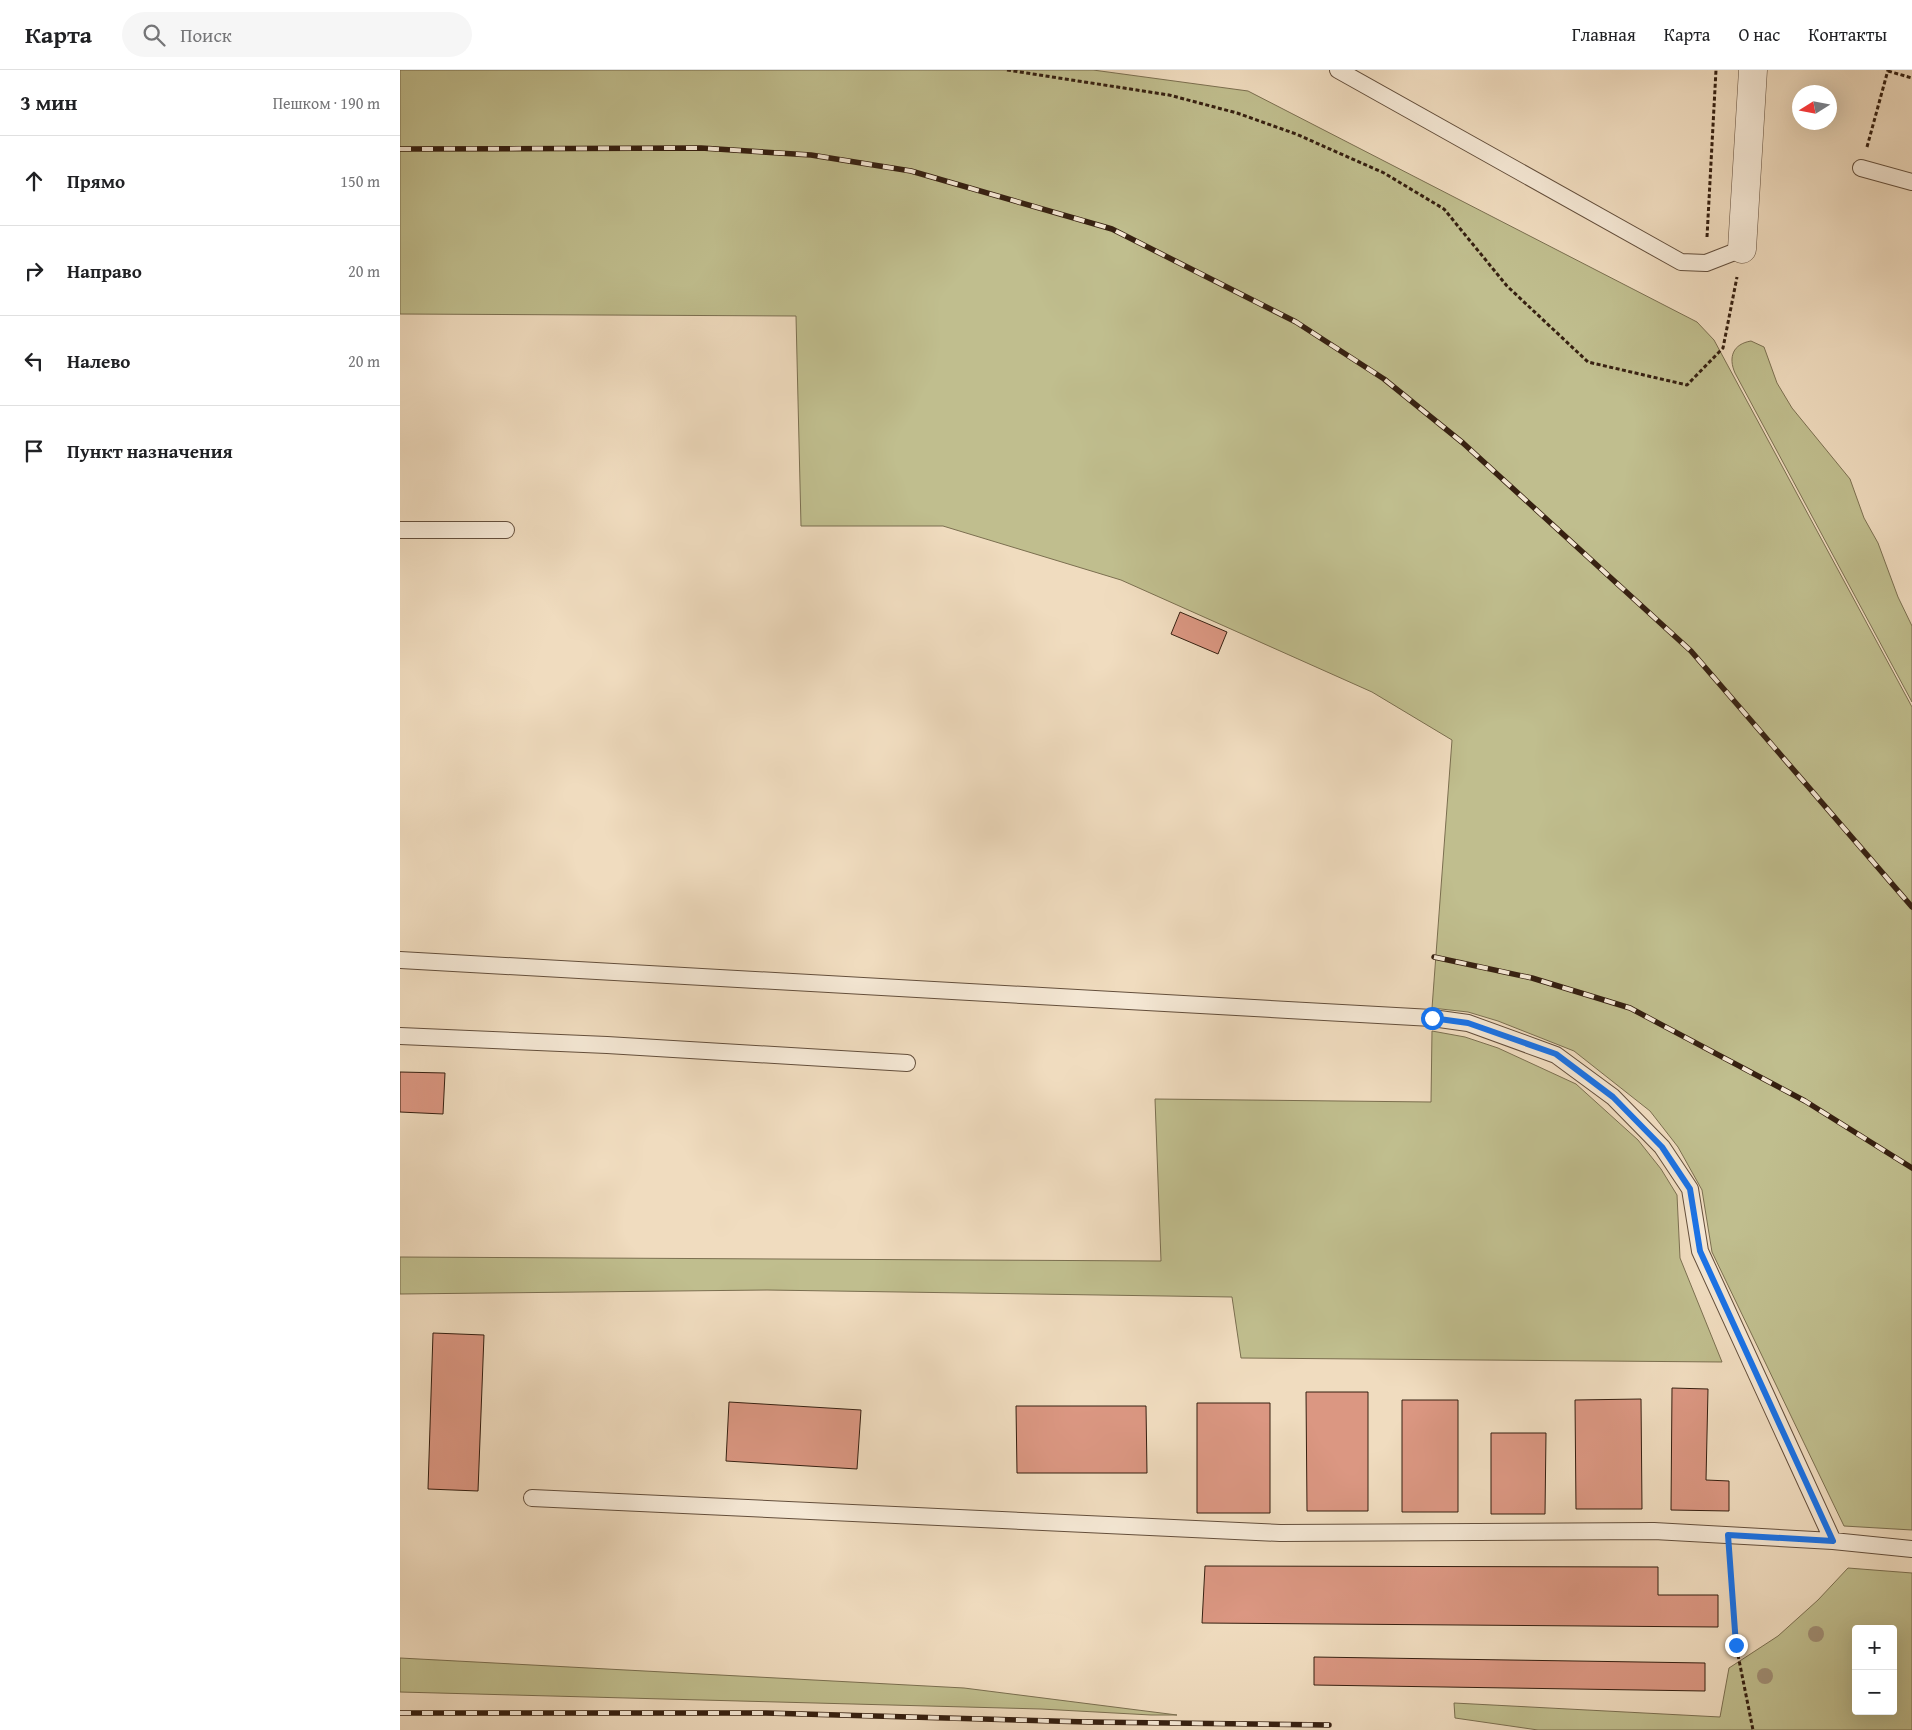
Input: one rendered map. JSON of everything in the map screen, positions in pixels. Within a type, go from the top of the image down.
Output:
[{"type":"street","points":[[1742,250],[1753,70]]},
{"type":"lane","points":[[1338,70],[1681,262],[1706,263],[1742,250]]},
{"type":"lane","points":[[1861,168],[1912,182]]},
{"type":"lane","points":[[400,530],[506,530]]},
{"type":"lane","points":[[400,960],[1432,1018],[1468,1023],[1556,1054],[1613,1097],[1625,1109],[1662,1147],[1690,1189],[1700,1251],[1833,1541]]},
{"type":"lane","points":[[400,1036],[617,1045],[907,1063]]},
{"type":"lane","points":[[532,1498],[1280,1533],[1654,1531],[1833,1541],[1912,1549]]},
{"type":"path","points":[[1007,70],[1169,95],[1237,113],[1296,134],[1384,173],[1444,209],[1507,286],[1588,362],[1687,385],[1723,348],[1742,250]]},
{"type":"path","points":[[1706,263],[1716,70]]},
{"type":"path","points":[[1861,168],[1888,71],[1912,78]]},
{"type":"path","points":[[1728,1535],[1736,1645],[1753,1730]]},
{"type":"shaded area","points":[[400,70],[1093,70],[1248,91],[1697,322],[1714,340],[1912,707],[1912,1530],[1844,1526],[1712,1252],[1702,1190],[1678,1147],[1650,1111],[1574,1051],[1498,1021],[1468,1012],[1432,1008],[1452,740],[1372,692],[1121,580],[943,526],[801,526],[796,316],[400,314]]},
{"type":"shaded area","points":[[1751,341],[1764,347],[1777,383],[1792,408],[1850,479],[1864,518],[1878,543],[1898,597],[1912,626],[1912,702],[1735,373],[1732,357],[1736,348]]},
{"type":"shaded area","points":[[1432,1031],[1465,1037],[1498,1048],[1576,1084],[1638,1140],[1661,1169],[1677,1195],[1680,1258],[1722,1362],[1241,1358],[1232,1297],[767,1290],[400,1294],[400,1257],[1161,1261],[1155,1099],[1431,1102]]},
{"type":"shaded area","points":[[1848,1568],[1912,1573],[1912,1730],[1538,1730],[1455,1718],[1454,1703],[1720,1717],[1729,1668],[1778,1636],[1818,1600]]},
{"type":"shaded area","points":[[400,1658],[964,1688],[1177,1715],[1041,1709],[400,1692]]},
{"type":"building","points":[[1180,612],[1227,632],[1218,654],[1171,634]]},
{"type":"building","points":[[400,1072],[445,1073],[443,1114],[400,1112]]},
{"type":"building","points":[[433,1333],[484,1335],[478,1491],[428,1489]]},
{"type":"building","points":[[1672,1388],[1708,1389],[1706,1480],[1729,1481],[1729,1511],[1671,1510]]},
{"type":"building","points":[[1306,1392],[1368,1392],[1368,1511],[1307,1511]]},
{"type":"building","points":[[1641,1399],[1642,1509],[1576,1509],[1575,1400]]},
{"type":"building","points":[[1402,1400],[1458,1400],[1458,1512],[1402,1512]]},
{"type":"building","points":[[729,1402],[861,1410],[857,1469],[726,1461]]},
{"type":"building","points":[[1197,1403],[1270,1403],[1270,1513],[1197,1513]]},
{"type":"building","points":[[1016,1406],[1146,1406],[1147,1473],[1017,1473]]},
{"type":"building","points":[[1491,1433],[1546,1433],[1545,1514],[1491,1514]]},
{"type":"building","points":[[1205,1566],[1658,1567],[1658,1595],[1718,1595],[1718,1627],[1202,1623]]},
{"type":"building","points":[[1314,1657],[1705,1663],[1705,1691],[1314,1685]]},
{"type":"railway","points":[[400,149],[701,148],[811,155],[911,171],[1112,229],[1296,322],[1384,379],[1463,443],[1691,651],[1912,907]]},
{"type":"railway","points":[[1434,957],[1532,978],[1630,1008],[1805,1101],[1912,1168]]},
{"type":"railway","points":[[400,1713],[766,1713],[1088,1722],[1329,1725]]},
{"type":"route","points":[[1432,1018],[1468,1023],[1556,1054],[1613,1097],[1662,1147],[1690,1189],[1700,1251],[1833,1541],[1728,1535],[1736,1645]]}]
